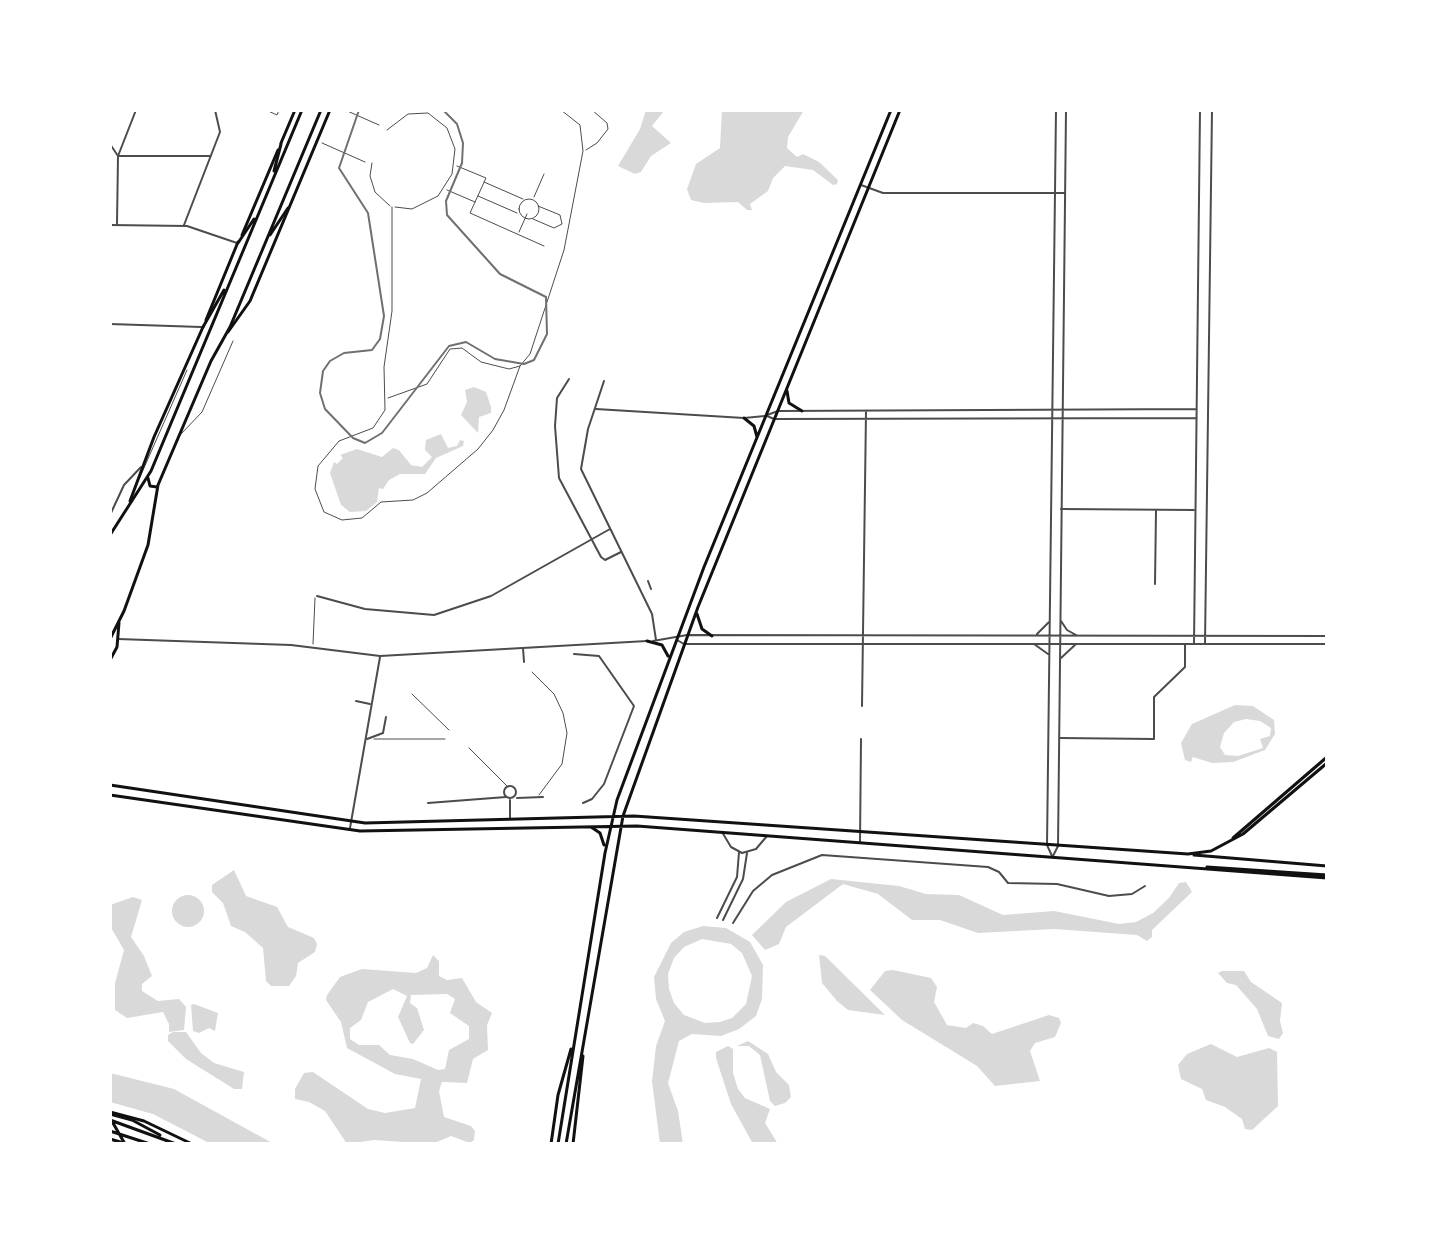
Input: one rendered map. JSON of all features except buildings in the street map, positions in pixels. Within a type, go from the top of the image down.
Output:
[{"type":"main road","points":[[126,512],[295,110]]},
{"type":"main road","points":[[110,535],[148,478],[302,110]]},
{"type":"main road","points":[[226,335],[321,110]]},
{"type":"main road","points":[[110,639],[148,545],[158,485],[211,361],[250,301],[330,110]]},
{"type":"main road","points":[[558,1144],[610,825],[676,640],[891,110]]},
{"type":"main road","points":[[566,1144],[620,825],[687,635],[900,110]]},
{"type":"main road","points":[[270,183],[281,144]]},
{"type":"main road","points":[[265,241],[288,208]]},
{"type":"main road","points":[[238,243],[258,212]]},
{"type":"main road","points":[[203,327],[231,276]]},
{"type":"main road","points":[[788,386],[789,403],[802,411]]},
{"type":"main road","points":[[744,418],[754,426],[757,439]]},
{"type":"main road","points":[[148,478],[151,487],[158,485]]},
{"type":"main road","points":[[698,607],[699,625],[712,636]]},
{"type":"main road","points":[[110,660],[118,639],[119,623]]},
{"type":"main road","points":[[647,641],[665,648],[667,664]]},
{"type":"main road","points":[[1227,844],[1327,757]]},
{"type":"main road","points":[[1179,854],[1205,853],[1227,844],[1327,763]]},
{"type":"main road","points":[[110,785],[351,822],[397,824],[623,816],[1327,866]]},
{"type":"main road","points":[[110,795],[350,830],[399,832],[620,825],[1327,876]]},
{"type":"main road","points":[[583,825],[600,833],[605,853]]},
{"type":"main road","points":[[1187,867],[1257,869],[1327,876]]},
{"type":"main road","points":[[551,1144],[561,1082],[574,1038]]},
{"type":"main road","points":[[573,1144],[583,1039]]},
{"type":"main road","points":[[110,1116],[145,1125],[176,1144]]},
{"type":"main road","points":[[110,1116],[126,1144]]},
{"type":"main road","points":[[110,1116],[144,1121],[192,1144]]},
{"type":"main road","points":[[110,1131],[150,1144]]},
{"type":"main road","points":[[111,1142],[126,1144]]},
{"type":"street","points":[[117,225],[118,156],[136,110]]},
{"type":"street","points":[[183,226],[221,130],[215,110]]},
{"type":"street","points":[[266,110],[277,115],[279,110]]},
{"type":"street","points":[[345,110],[379,125]]},
{"type":"street","points":[[433,115],[434,110]]},
{"type":"street","points":[[392,207],[392,292],[384,367],[386,398],[378,424],[363,434],[339,441],[318,466],[316,498],[328,516],[342,520],[362,518],[381,502],[413,500],[427,493],[478,449],[504,410],[520,366],[535,344],[570,227],[583,151],[580,125],[561,110]]},
{"type":"street","points":[[583,151],[597,143],[608,129],[607,123],[592,110]]},
{"type":"street","points":[[1053,857],[1047,845],[1056,110]]},
{"type":"street","points":[[1053,857],[1058,846],[1066,110]]},
{"type":"street","points":[[1194,644],[1200,110]]},
{"type":"street","points":[[1205,644],[1212,110]]},
{"type":"street","points":[[372,163],[370,176],[375,192],[392,207],[412,209],[424,206],[444,189],[455,165],[451,135],[433,115],[408,114],[387,130]]},
{"type":"street","points":[[322,143],[365,162]]},
{"type":"street","points":[[110,144],[118,156]]},
{"type":"street","points":[[118,156],[211,156]]},
{"type":"street","points":[[455,165],[486,178],[470,213],[544,246]]},
{"type":"street","points":[[531,205],[544,174]]},
{"type":"street","points":[[484,182],[525,200],[533,200]]},
{"type":"street","points":[[860,185],[883,193],[1065,193]]},
{"type":"street","points":[[444,189],[475,202]]},
{"type":"street","points":[[478,196],[525,219],[556,228],[562,224]]},
{"type":"street","points":[[519,205],[525,200]]},
{"type":"street","points":[[533,200],[538,206],[560,215],[562,224]]},
{"type":"street","points":[[519,205],[519,214]]},
{"type":"street","points":[[519,205],[526,208]]},
{"type":"street","points":[[533,219],[538,213],[538,206]]},
{"type":"street","points":[[531,210],[538,213]]},
{"type":"street","points":[[518,234],[527,214]]},
{"type":"street","points":[[562,224],[570,227]]},
{"type":"street","points":[[110,225],[183,226],[238,243]]},
{"type":"street","points":[[110,324],[203,327]]},
{"type":"street","points":[[179,436],[202,412],[233,341]]},
{"type":"street","points":[[386,398],[420,388],[436,372],[446,352],[455,348],[468,351],[489,365],[509,369],[520,366]]},
{"type":"street","points":[[140,478],[187,370]]},
{"type":"street","points":[[569,379],[557,398],[559,478],[605,560],[622,552]]},
{"type":"street","points":[[604,381],[581,469],[654,619],[656,641]]},
{"type":"street","points":[[595,409],[744,418],[766,416],[778,411],[1198,409]]},
{"type":"street","points":[[862,706],[866,411]]},
{"type":"street","points":[[766,416],[774,419],[1197,418]]},
{"type":"street","points":[[110,515],[124,485],[147,456]]},
{"type":"street","points":[[1061,509],[1196,510]]},
{"type":"street","points":[[1155,584],[1156,509]]},
{"type":"street","points":[[313,647],[317,596],[365,609],[434,615],[491,596],[610,529]]},
{"type":"street","points":[[648,581],[651,589]]},
{"type":"street","points":[[1060,620],[1067,630],[1081,636]]},
{"type":"street","points":[[1032,636],[1044,631],[1050,621]]},
{"type":"street","points":[[118,639],[313,647],[380,656],[676,640],[687,635],[1327,636]]},
{"type":"street","points":[[676,640],[684,644],[1327,644]]},
{"type":"street","points":[[583,803],[592,799],[604,784],[634,706],[599,656],[597,644]]},
{"type":"street","points":[[1032,644],[1044,649],[1049,659]]},
{"type":"street","points":[[1060,659],[1068,648],[1078,644]]},
{"type":"street","points":[[1059,738],[1154,739],[1154,697],[1185,667],[1185,644]]},
{"type":"street","points":[[523,648],[524,662]]},
{"type":"street","points":[[574,654],[599,656]]},
{"type":"street","points":[[350,830],[380,656]]},
{"type":"street","points":[[532,672],[559,703],[567,733],[562,764],[537,797]]},
{"type":"street","points":[[412,694],[449,730]]},
{"type":"street","points":[[356,701],[372,704]]},
{"type":"street","points":[[374,739],[383,733],[386,717]]},
{"type":"street","points":[[366,739],[445,739]]},
{"type":"street","points":[[860,842],[861,739]]},
{"type":"street","points":[[469,748],[508,787],[516,790],[510,798],[510,819]]},
{"type":"street","points":[[508,787],[504,792],[510,798]]},
{"type":"street","points":[[428,803],[543,797]]},
{"type":"street","points":[[717,918],[737,877],[739,852],[722,831]]},
{"type":"street","points":[[739,852],[747,853],[759,847],[768,835]]},
{"type":"street","points":[[723,920],[743,879],[747,853]]},
{"type":"street","points":[[733,923],[753,891],[772,875],[822,855],[988,867],[999,872],[1008,883],[1057,884],[1109,896],[1132,894],[1145,886]]},
{"type":"shaded area","points":[[646,110],[664,111],[652,126],[671,143],[651,156],[641,172],[635,174],[618,166],[640,129]]},
{"type":"shaded area","points":[[722,110],[804,110],[788,137],[787,148],[797,157],[803,154],[819,162],[838,180],[837,184],[833,185],[813,170],[785,166],[773,178],[768,191],[750,204],[752,210],[747,210],[738,202],[704,203],[691,200],[687,189],[696,164],[720,148]]},
{"type":"shaded area","points":[[474,387],[486,392],[491,407],[491,413],[479,417],[478,433],[461,415],[467,402],[465,390]]},
{"type":"shaded area","points":[[441,434],[448,448],[457,446],[460,440],[464,441],[463,446],[436,458],[425,474],[400,474],[389,480],[383,489],[379,488],[377,502],[366,511],[350,512],[341,505],[330,473],[334,462],[337,464],[343,458],[340,455],[357,449],[382,457],[393,448],[399,450],[411,465],[422,467],[432,457],[425,450],[426,440]]},
{"type":"shaded area","points":[[1235,705],[1253,706],[1274,720],[1275,734],[1265,750],[1233,762],[1212,763],[1193,757],[1191,762],[1185,760],[1181,743],[1192,724]],"holes":[[[1246,719],[1260,721],[1271,728],[1270,736],[1260,739],[1263,748],[1238,756],[1225,755],[1220,747],[1224,733],[1234,722]]]},
{"type":"shaded area","points":[[234,870],[246,896],[277,907],[288,927],[314,938],[317,944],[315,952],[298,963],[296,976],[289,986],[271,986],[266,981],[263,948],[245,932],[231,926],[223,903],[212,892],[212,885]]},
{"type":"shaded area","points":[[831,879],[899,886],[926,894],[959,895],[1003,915],[1054,911],[1119,924],[1136,922],[1153,913],[1179,883],[1186,882],[1192,892],[1152,930],[1152,937],[1147,941],[1137,935],[1054,929],[978,933],[940,920],[912,920],[878,894],[843,884],[786,927],[779,944],[765,950],[752,935],[786,902]]},
{"type":"shaded area","points":[[188,895],[199,900],[204,911],[199,922],[188,927],[177,922],[172,911],[177,900]]},
{"type":"shaded area","points":[[133,897],[142,900],[131,937],[144,956],[152,976],[142,984],[142,991],[158,1001],[179,999],[186,1007],[184,1030],[169,1032],[163,1012],[127,1018],[115,1010],[115,983],[124,950],[110,926],[110,905]]},
{"type":"shaded area","points":[[703,926],[726,928],[750,942],[763,965],[762,999],[756,1016],[739,1029],[721,1036],[692,1034],[679,1041],[668,1083],[678,1111],[683,1144],[660,1144],[652,1081],[656,1046],[665,1021],[656,999],[654,977],[671,943],[684,932]],"holes":[[[702,939],[731,944],[742,953],[752,976],[746,1004],[732,1018],[720,1022],[705,1023],[684,1015],[674,1003],[669,989],[668,974],[674,958],[684,947]]]},
{"type":"shaded area","points":[[433,955],[439,961],[439,976],[447,980],[462,978],[476,1002],[492,1013],[487,1025],[488,1050],[473,1059],[467,1083],[442,1082],[439,1091],[444,1117],[471,1126],[475,1131],[474,1140],[470,1143],[451,1136],[432,1144],[374,1140],[347,1144],[325,1111],[309,1102],[295,1099],[295,1089],[304,1073],[313,1072],[368,1109],[385,1113],[415,1108],[421,1079],[395,1074],[347,1048],[341,1022],[326,1000],[327,995],[340,977],[362,969],[416,973],[427,968]],"holes":[[[393,989],[407,996],[398,1017],[413,1044],[424,1030],[417,1008],[410,1003],[411,995],[447,994],[455,999],[450,1013],[469,1026],[469,1039],[449,1050],[445,1069],[438,1070],[413,1059],[390,1055],[379,1045],[359,1045],[350,1039],[350,1028],[361,1020],[368,1002]]]},
{"type":"shaded area","points":[[819,955],[825,956],[885,1015],[848,1010],[837,1001],[822,983]]},
{"type":"shaded area","points":[[885,971],[931,978],[937,987],[934,1002],[947,1025],[966,1028],[973,1023],[983,1026],[992,1034],[1049,1015],[1059,1018],[1061,1023],[1055,1037],[1035,1043],[1030,1051],[1040,1081],[995,1086],[977,1066],[902,1020],[870,990]]},
{"type":"shaded area","points":[[1244,971],[1251,982],[1282,1003],[1280,1021],[1283,1033],[1279,1039],[1268,1036],[1257,1009],[1236,985],[1227,983],[1218,973]]},
{"type":"shaded area","points":[[191,1005],[218,1013],[215,1031],[209,1028],[199,1033],[193,1031]]},
{"type":"shaded area","points":[[186,1032],[201,1053],[214,1063],[244,1072],[242,1089],[234,1089],[186,1059],[168,1041],[168,1035]]},
{"type":"shaded area","points":[[748,1041],[768,1054],[776,1072],[789,1085],[791,1097],[785,1103],[775,1106],[770,1101],[760,1055],[749,1046],[737,1046]]},
{"type":"shaded area","points":[[1211,1044],[1237,1057],[1269,1048],[1277,1052],[1278,1106],[1252,1130],[1245,1129],[1242,1119],[1225,1107],[1206,1100],[1202,1089],[1181,1079],[1178,1065],[1187,1054]]},
{"type":"shaded area","points":[[728,1046],[733,1049],[733,1073],[738,1089],[745,1098],[770,1109],[765,1123],[778,1144],[753,1144],[731,1104],[716,1058],[716,1052]]},
{"type":"shaded area","points":[[110,1073],[174,1089],[274,1144],[211,1144],[153,1114],[110,1102]]},
{"type":"railway","points":[[359,110],[339,168],[368,213],[384,316],[380,339],[372,350],[344,353],[330,361],[323,371],[320,393],[325,409],[353,438],[365,443],[382,433],[449,346],[466,342],[495,359],[524,364],[534,360],[547,334],[546,297],[500,274],[447,215],[446,201],[462,163],[463,143],[457,124],[443,110]]}]
